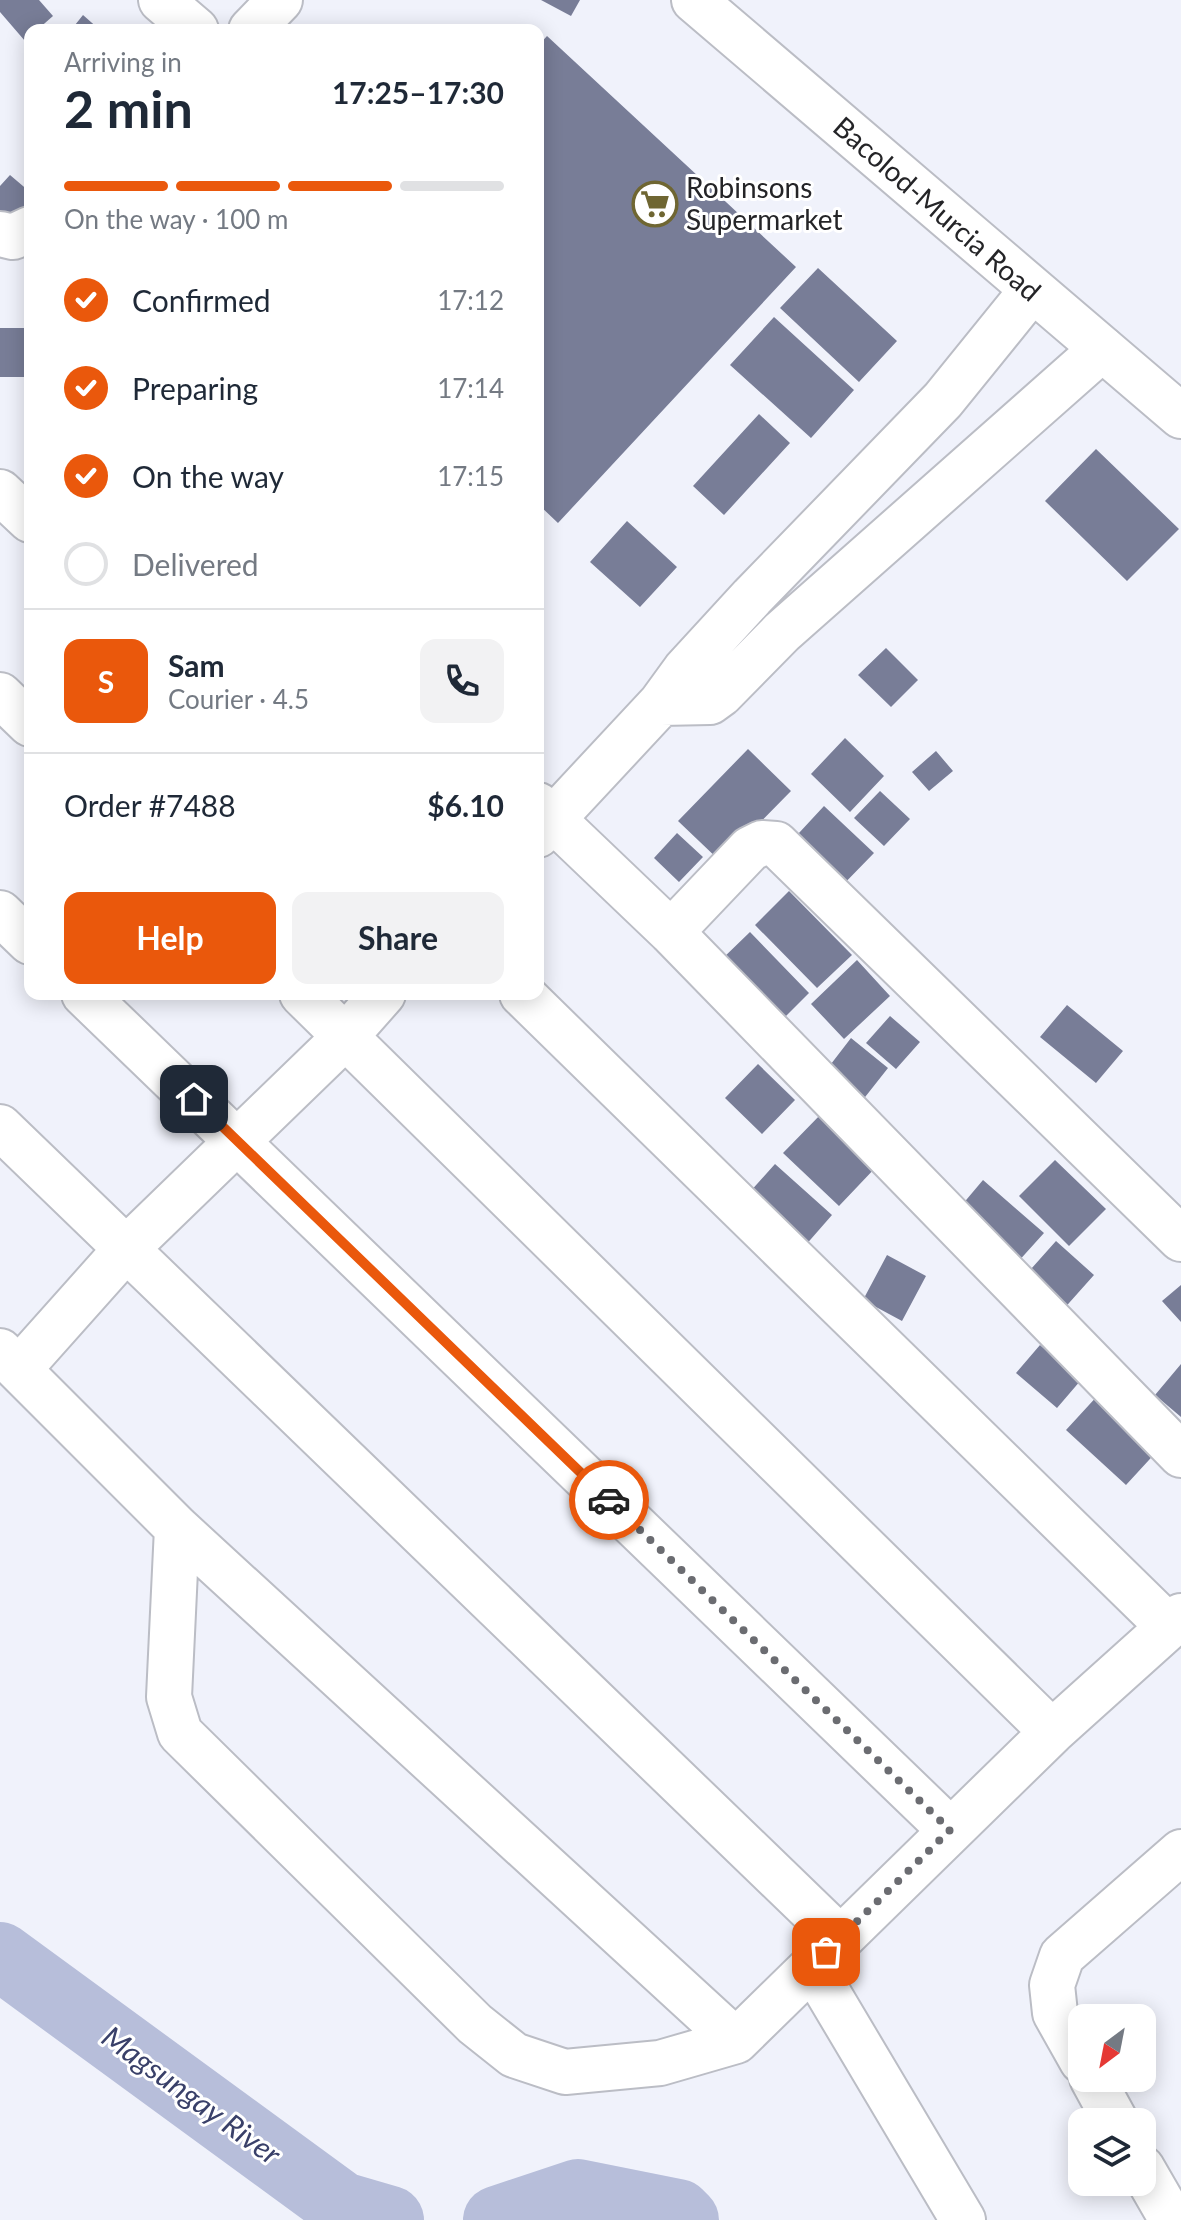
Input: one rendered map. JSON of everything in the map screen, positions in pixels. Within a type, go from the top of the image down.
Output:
[{"type":"street","points":[[161,0],[189,24]]},
{"type":"street","points":[[257,24],[280,0]]},
{"type":"street","name":"Bacolod-Murcia Road","points":[[694,0],[1181,416]]},
{"type":"street","points":[[0,234],[13,237],[24,232]]},
{"type":"street","points":[[544,819],[661,703],[685,670],[752,597],[943,400],[1032,290]]},
{"type":"street","points":[[661,703],[710,702],[782,632],[1102,349]]},
{"type":"street","points":[[943,400],[989,446]]},
{"type":"street","points":[[0,492],[24,514]]},
{"type":"street","points":[[752,597],[782,632]]},
{"type":"street","points":[[0,695],[24,718]]},
{"type":"street","points":[[544,821],[671,932],[1181,1455]]},
{"type":"street","points":[[671,932],[750,849],[762,843],[776,844],[1181,1239]]},
{"type":"street","points":[[0,913],[24,936]]},
{"type":"street","points":[[90,1000],[950,1830]]},
{"type":"street","points":[[308,1000],[1052,1732]]},
{"type":"street","points":[[378,1000],[345,1037],[10,1360],[177,1528],[736,2041]]},
{"type":"street","points":[[177,1528],[169,1697],[180,1733],[475,2024],[514,2055],[565,2072],[660,2063],[736,2041],[1052,1732],[1175,1622],[528,1000]]},
{"type":"street","points":[[0,1127],[126,1249],[826,1952],[963,2220]]},
{"type":"street","points":[[1068,2036],[1055,2013],[1052,1985],[1062,1956],[1181,1852]]},
{"type":"street","points":[[1156,2192],[1172,2220]]},
{"type":"building","points":[[0,0],[39,0],[53,16],[44,24],[24,24],[24,40],[0,12]]},
{"type":"building","points":[[541,0],[580,0],[571,16]]},
{"type":"building","points":[[83,15],[93,24],[76,24]]},
{"type":"building","points":[[547,36],[796,267],[558,523],[544,510],[544,39]]},
{"type":"building","points":[[10,175],[24,187],[24,210],[4,232],[0,228],[0,186]]},
{"type":"building","points":[[818,268],[897,341],[859,382],[780,308]]},
{"type":"building","points":[[774,317],[854,390],[811,438],[730,365]]},
{"type":"building","points":[[0,328],[24,328],[24,377],[0,377]]},
{"type":"building","points":[[759,414],[790,443],[724,515],[693,486]]},
{"type":"building","points":[[1096,449],[1179,529],[1127,581],[1045,501]]},
{"type":"building","points":[[627,521],[677,567],[640,607],[590,562]]},
{"type":"building","points":[[886,648],[918,680],[891,707],[858,675]]},
{"type":"building","points":[[845,738],[884,776],[850,812],[811,774]]},
{"type":"building","points":[[748,749],[791,791],[721,862],[678,821]]},
{"type":"building","points":[[936,751],[953,771],[929,791],[912,772]]},
{"type":"building","points":[[880,791],[910,819],[884,846],[854,818]]},
{"type":"building","points":[[824,806],[874,853],[835,893],[786,847]]},
{"type":"building","points":[[677,833],[703,857],[679,882],[654,858]]},
{"type":"building","points":[[789,891],[852,955],[817,988],[755,925]]},
{"type":"building","points":[[750,932],[809,993],[780,1022],[720,961]]},
{"type":"building","points":[[857,960],[890,996],[844,1039],[811,1004]]},
{"type":"building","points":[[1067,1005],[1123,1051],[1096,1083],[1040,1037]]},
{"type":"building","points":[[890,1016],[920,1042],[896,1069],[866,1043]]},
{"type":"building","points":[[851,1038],[888,1068],[858,1106],[821,1077]]},
{"type":"building","points":[[758,1064],[795,1100],[762,1134],[725,1098]]},
{"type":"building","points":[[822,1113],[877,1166],[839,1206],[783,1153]]},
{"type":"building","points":[[1055,1160],[1106,1209],[1069,1246],[1019,1196]]},
{"type":"building","points":[[775,1164],[832,1215],[797,1255],[739,1204]]},
{"type":"building","points":[[983,1180],[1044,1233],[1016,1264],[956,1212]]},
{"type":"building","points":[[1056,1241],[1094,1275],[1061,1312],[1023,1278]]},
{"type":"building","points":[[887,1255],[926,1276],[902,1321],[863,1300]]},
{"type":"building","points":[[1181,1285],[1181,1322],[1162,1301]]},
{"type":"building","points":[[1040,1345],[1081,1380],[1057,1408],[1016,1373]]},
{"type":"building","points":[[1181,1364],[1181,1417],[1155,1395]]},
{"type":"building","points":[[1100,1393],[1160,1448],[1126,1485],[1066,1430]]},
{"type":"waterway","name":"Magsungay River","points":[[0,1956],[342,2206],[390,2220]]},
{"type":"waterway","name":"Magsungay River","points":[[497,2220],[578,2193],[678,2213],[685,2220]]},
{"type":"way so far","points":[[609,1500],[950,1830],[826,1952]]},
{"type":"place","name":"Robinsons Supermarket","points":[[655,204]]},
{"type":"route","points":[[194,1099],[609,1500]]}]
